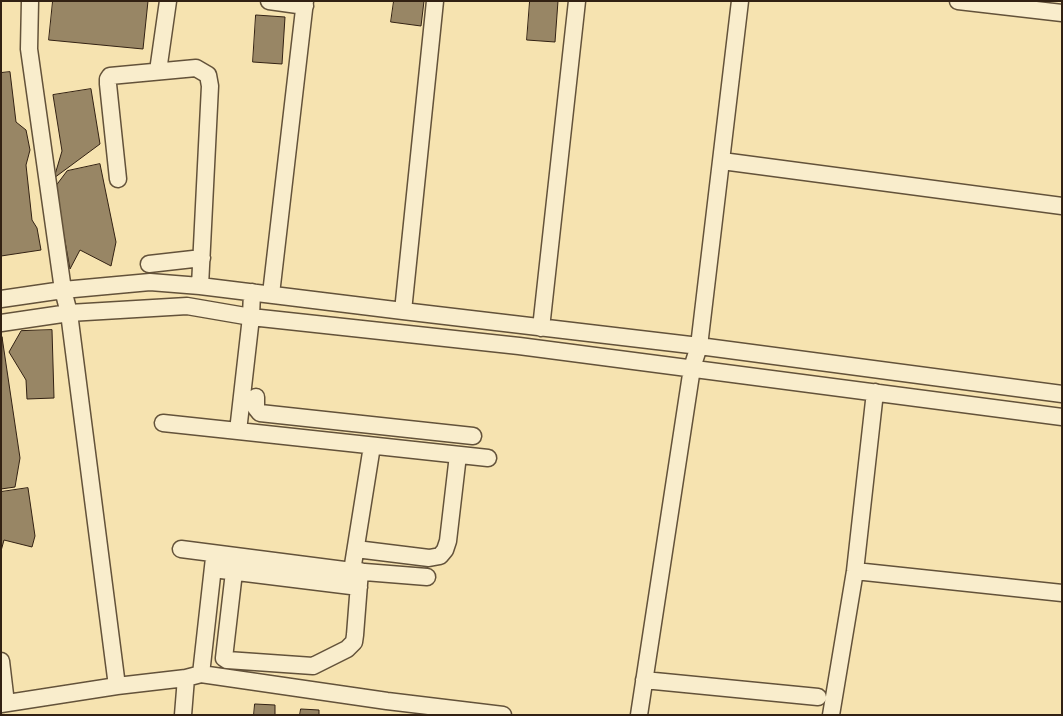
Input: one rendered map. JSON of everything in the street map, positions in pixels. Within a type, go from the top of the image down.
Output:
[{"type":"street","points":[[30,1],[29,49],[63,290],[69,313],[117,686]]},
{"type":"street","points":[[158,71],[168,1]]},
{"type":"street","points":[[269,1],[305,4],[271,294]]},
{"type":"street","points":[[402,311],[435,1]]},
{"type":"street","points":[[541,328],[577,1]]},
{"type":"street","points":[[639,715],[692,368],[699,346],[740,1]]},
{"type":"street","points":[[958,1],[1062,14]]},
{"type":"street","points":[[118,178],[108,79],[110,76],[196,68],[208,75],[210,86],[200,286]]},
{"type":"street","points":[[722,161],[1062,206]]},
{"type":"street","points":[[149,264],[202,258]]},
{"type":"street","points":[[1,299],[63,290],[150,282],[200,286],[699,346],[1062,394]]},
{"type":"street","points":[[238,431],[251,317],[252,292]]},
{"type":"street","points":[[1,323],[69,313],[187,306],[251,317],[520,346],[1062,417]]},
{"type":"street","points":[[831,715],[854,570],[875,392]]},
{"type":"street","points":[[256,397],[256,408],[260,413],[473,436]]},
{"type":"street","points":[[163,423],[488,458]]},
{"type":"street","points":[[234,572],[224,654],[224,658],[227,660],[313,666],[347,649],[354,642],[357,576],[356,550],[369,446],[368,425]]},
{"type":"street","points":[[356,550],[430,558],[440,556],[445,550],[448,541],[458,455]]},
{"type":"street","points":[[181,549],[214,561],[234,572],[427,577]]},
{"type":"street","points":[[214,561],[357,576]]},
{"type":"street","points":[[183,715],[193,676],[214,561]]},
{"type":"street","points":[[854,570],[1062,593]]},
{"type":"street","points":[[1,662],[4,704],[193,676],[386,708],[503,715]]},
{"type":"street","points":[[644,680],[818,697]]},
{"type":"building","points":[[53,1],[148,1],[143,49],[49,40]]},
{"type":"building","points":[[394,1],[424,1],[421,26],[391,22]]},
{"type":"building","points":[[530,1],[558,1],[555,42],[527,40]]},
{"type":"building","points":[[256,15],[285,17],[282,64],[253,62]]},
{"type":"building","points":[[10,72],[16,122],[26,130],[30,150],[26,165],[32,220],[37,228],[41,250],[1,256],[1,73]]},
{"type":"building","points":[[91,89],[100,144],[54,178],[62,151],[53,95]]},
{"type":"building","points":[[100,164],[116,242],[111,266],[80,250],[70,269],[55,187],[67,171]]},
{"type":"building","points":[[52,330],[54,398],[27,399],[26,380],[9,352],[21,331]]},
{"type":"building","points":[[2,337],[20,458],[15,487],[1,489]]},
{"type":"building","points":[[28,488],[35,536],[32,547],[4,540],[1,551],[1,492]]},
{"type":"building","points":[[255,704],[275,705],[275,715],[254,715]]},
{"type":"building","points":[[301,709],[319,710],[319,715],[300,715]]}]
